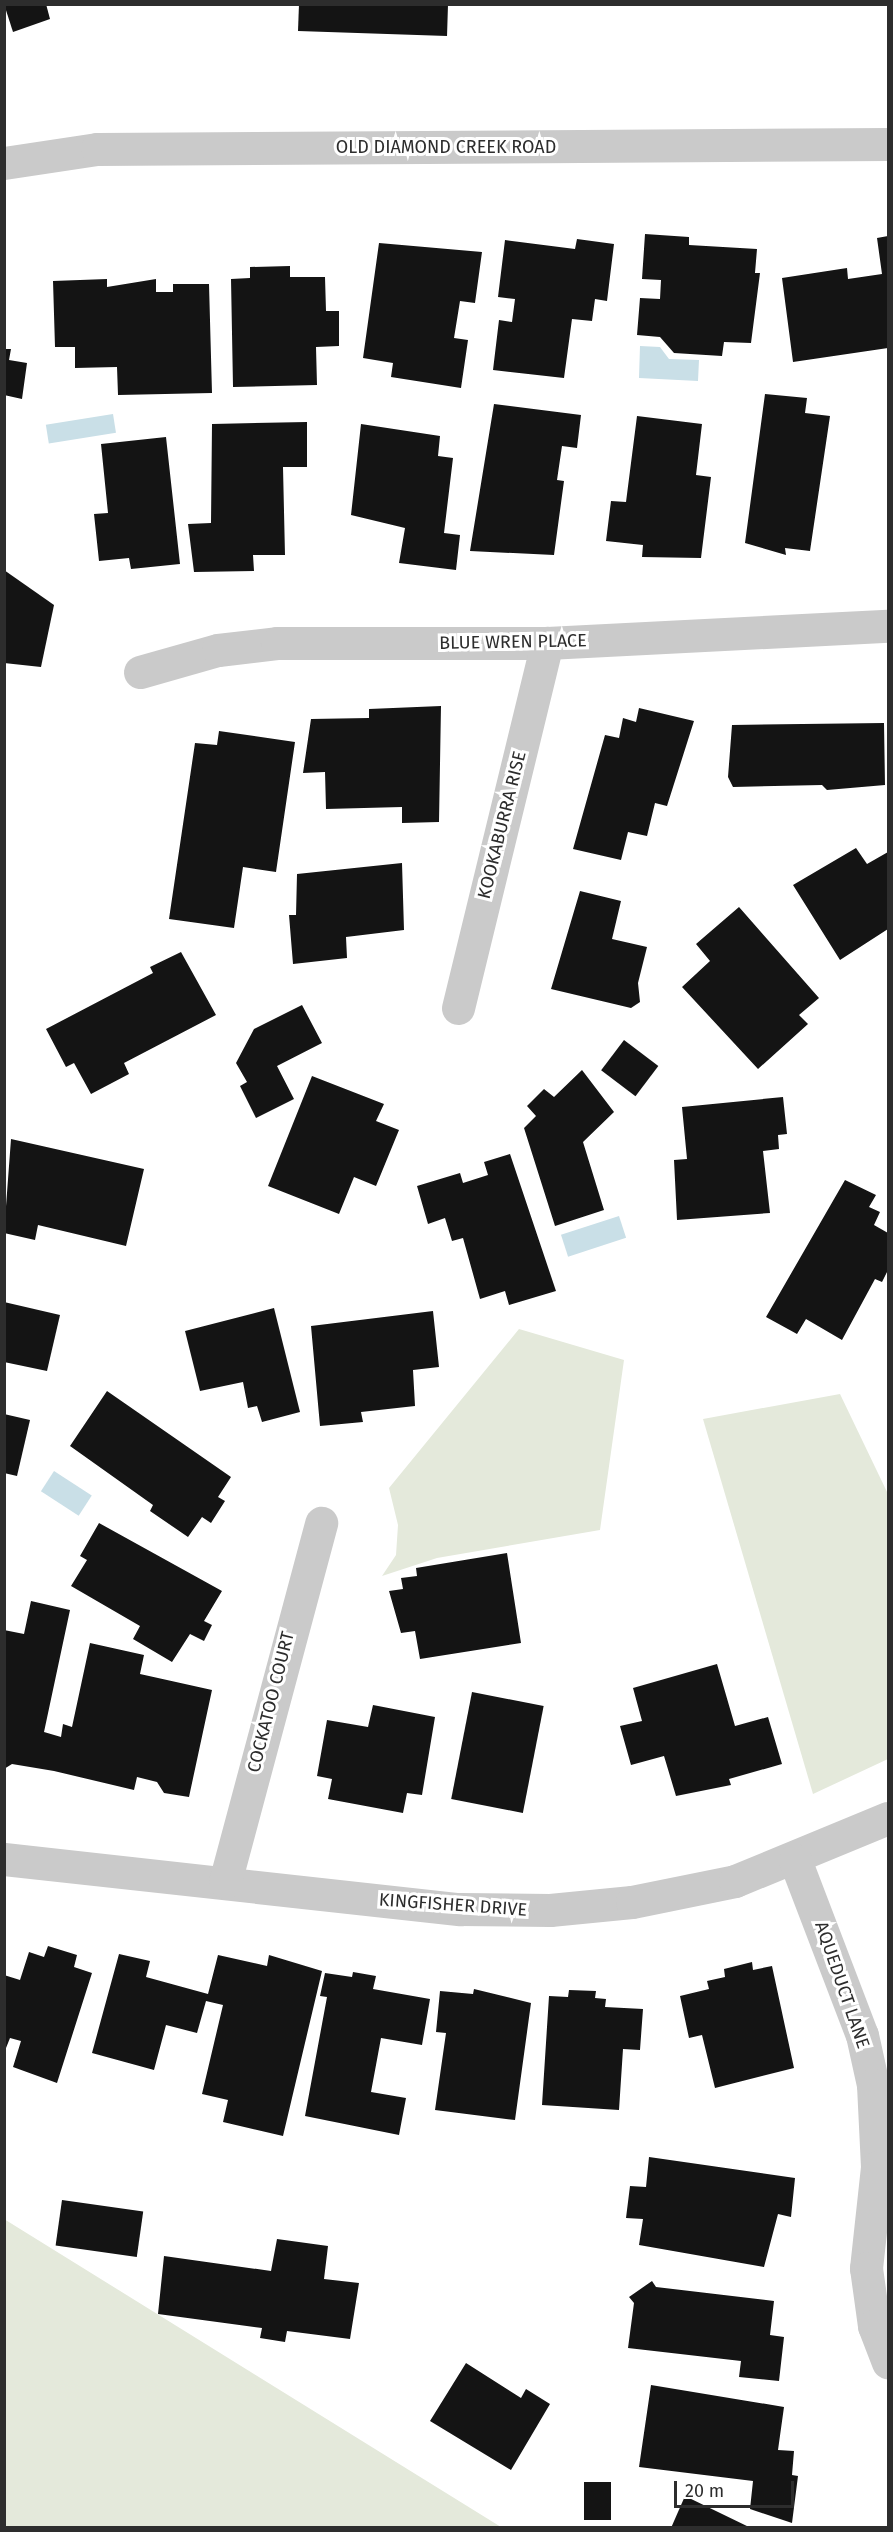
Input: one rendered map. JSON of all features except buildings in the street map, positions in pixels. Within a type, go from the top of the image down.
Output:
[{"type":"street","name":"OLD DIAMOND CREEK ROAD","points":[[4,163],[97,148],[888,144]]},
{"type":"street","name":"BLUE WREN PLACE","points":[[140,672],[218,650],[277,643],[547,643],[888,626]]},
{"type":"street","name":"KOOKABURRA RISE","points":[[458,1008],[547,643]]},
{"type":"street","name":"COCKATOO COURT","points":[[225,1882],[321,1523]]},
{"type":"street","name":"KINGFISHER DRIVE","points":[[4,1858],[460,1909],[550,1910],[670,1895],[795,1860],[888,1818]]},
{"type":"street","name":"AQUEDUCT LANE","points":[[795,1860],[862,2035],[873,2085],[877,2167],[866,2268],[874,2326],[888,2362]]},
{"type":"shaded area","points":[[519,1329],[624,1360],[600,1530],[437,1558],[382,1576],[396,1555],[398,1525],[389,1488]]},
{"type":"shaded area","points":[[840,1394],[888,1494],[888,1759],[813,1794],[703,1419]]},
{"type":"shaded area","points":[[4,2219],[396,2462],[501,2527],[5,2527]]},
{"type":"water","points":[[640,346],[660,347],[669,359],[699,360],[698,381],[639,378]]},
{"type":"water","points":[[113,414],[116,433],[49,443],[46,425]]},
{"type":"water","points":[[619,1216],[626,1238],[568,1257],[561,1235]]},
{"type":"water","points":[[54,1471],[92,1496],[79,1516],[41,1491]]}]
